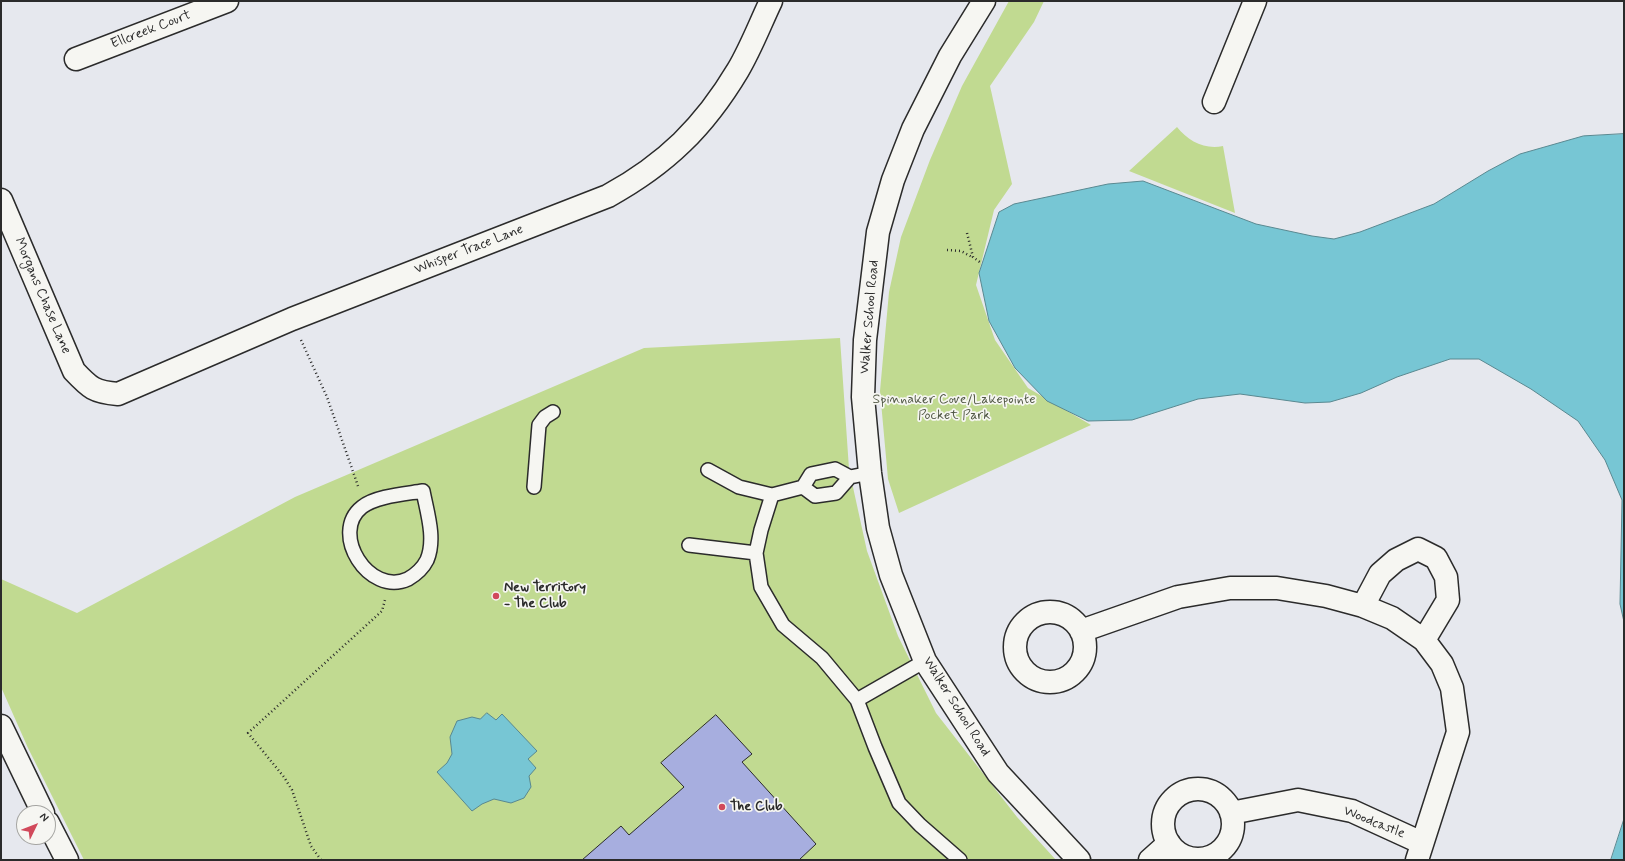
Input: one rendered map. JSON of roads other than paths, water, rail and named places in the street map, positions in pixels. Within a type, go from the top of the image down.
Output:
[{"type":"street","name":"Ellcreek Court","points":[[76,59],[227,1]]},
{"type":"street","name":"Whisper Trace Lane","points":[[89,387],[101,392],[118,394],[292,320],[608,196],[635,181],[659,164],[682,143],[703,120],[722,95],[739,68],[772,1]]},
{"type":"street","name":"Walker School Road","points":[[984,1],[950,56],[913,129],[893,180],[878,232],[865,340],[860,475],[892,575],[925,661],[998,773],[1079,860]]},
{"type":"street","points":[[1214,102],[1255,1]]},
{"type":"street","name":"Morgans Chase Lane","points":[[1,200],[74,371],[89,387]]},
{"type":"street","points":[[1363,606],[1380,574],[1396,560],[1418,549],[1436,558],[1446,577],[1448,600],[1424,640]]},
{"type":"street","points":[[1081,632],[1178,597],[1230,588],[1276,588],[1326,596],[1363,606],[1392,618],[1424,640],[1442,664],[1452,688],[1458,732],[1419,852]]},
{"type":"street","points":[[1,726],[39,805]]},
{"type":"street","points":[[1193,789],[1205,789],[1216,794],[1225,802],[1231,813],[1233,823],[1231,834],[1226,844],[1218,852],[1208,857],[1198,859],[1187,857],[1177,852],[1169,843],[1164,833],[1163,821],[1166,809],[1172,799],[1182,792],[1193,789]]},
{"type":"street","name":"Woodcastle","points":[[1231,813],[1298,800],[1352,811],[1419,852]]},
{"type":"street","points":[[56,839],[67,860]]},
{"type":"street","points":[[1150,860],[1169,843]]},
{"type":"lane","points":[[534,487],[539,426],[545,417],[553,412]]},
{"type":"lane","points":[[708,470],[739,487],[772,496],[803,487],[811,474],[835,469],[860,475]]},
{"type":"lane","points":[[803,487],[815,496],[836,493],[860,475]]},
{"type":"lane","points":[[423,491],[430,534],[427,560],[422,569],[413,577],[401,582],[389,582],[374,576],[364,569],[354,554],[350,539],[351,525],[360,508],[373,500],[423,491]]},
{"type":"lane","points":[[772,496],[761,530],[756,553],[761,587],[783,625],[822,658],[857,700],[899,803],[920,825],[960,860]]},
{"type":"lane","points":[[689,545],[756,553]]},
{"type":"lane","points":[[857,700],[925,661]]},
{"type":"water","points":[[1624,134],[1624,622],[1620,604],[1622,500],[1605,460],[1578,421],[1531,389],[1479,359],[1450,359],[1397,377],[1361,393],[1330,402],[1305,403],[1240,394],[1198,399],[1132,420],[1088,421],[1047,401],[1015,368],[989,321],[979,273],[999,212],[1014,204],[1108,184],[1143,181],[1256,224],[1312,236],[1334,239],[1360,232],[1434,204],[1488,171],[1520,154],[1583,136]]},
{"type":"water","points":[[487,713],[496,720],[502,714],[537,751],[528,759],[536,768],[529,776],[531,787],[524,798],[511,803],[494,799],[482,804],[472,811],[437,772],[447,763],[452,754],[450,737],[457,721],[472,717],[480,719]]},
{"type":"water","points":[[1624,819],[1624,860],[1611,860]]},
{"type":"place","name":"New Territory - The Club","points":[[496,596]]},
{"type":"place","name":"The Club","points":[[722,807]]},
{"type":"park label","name":"Spinnaker Cove/Lakepointe Pocket Park","points":[[954,408]]}]
